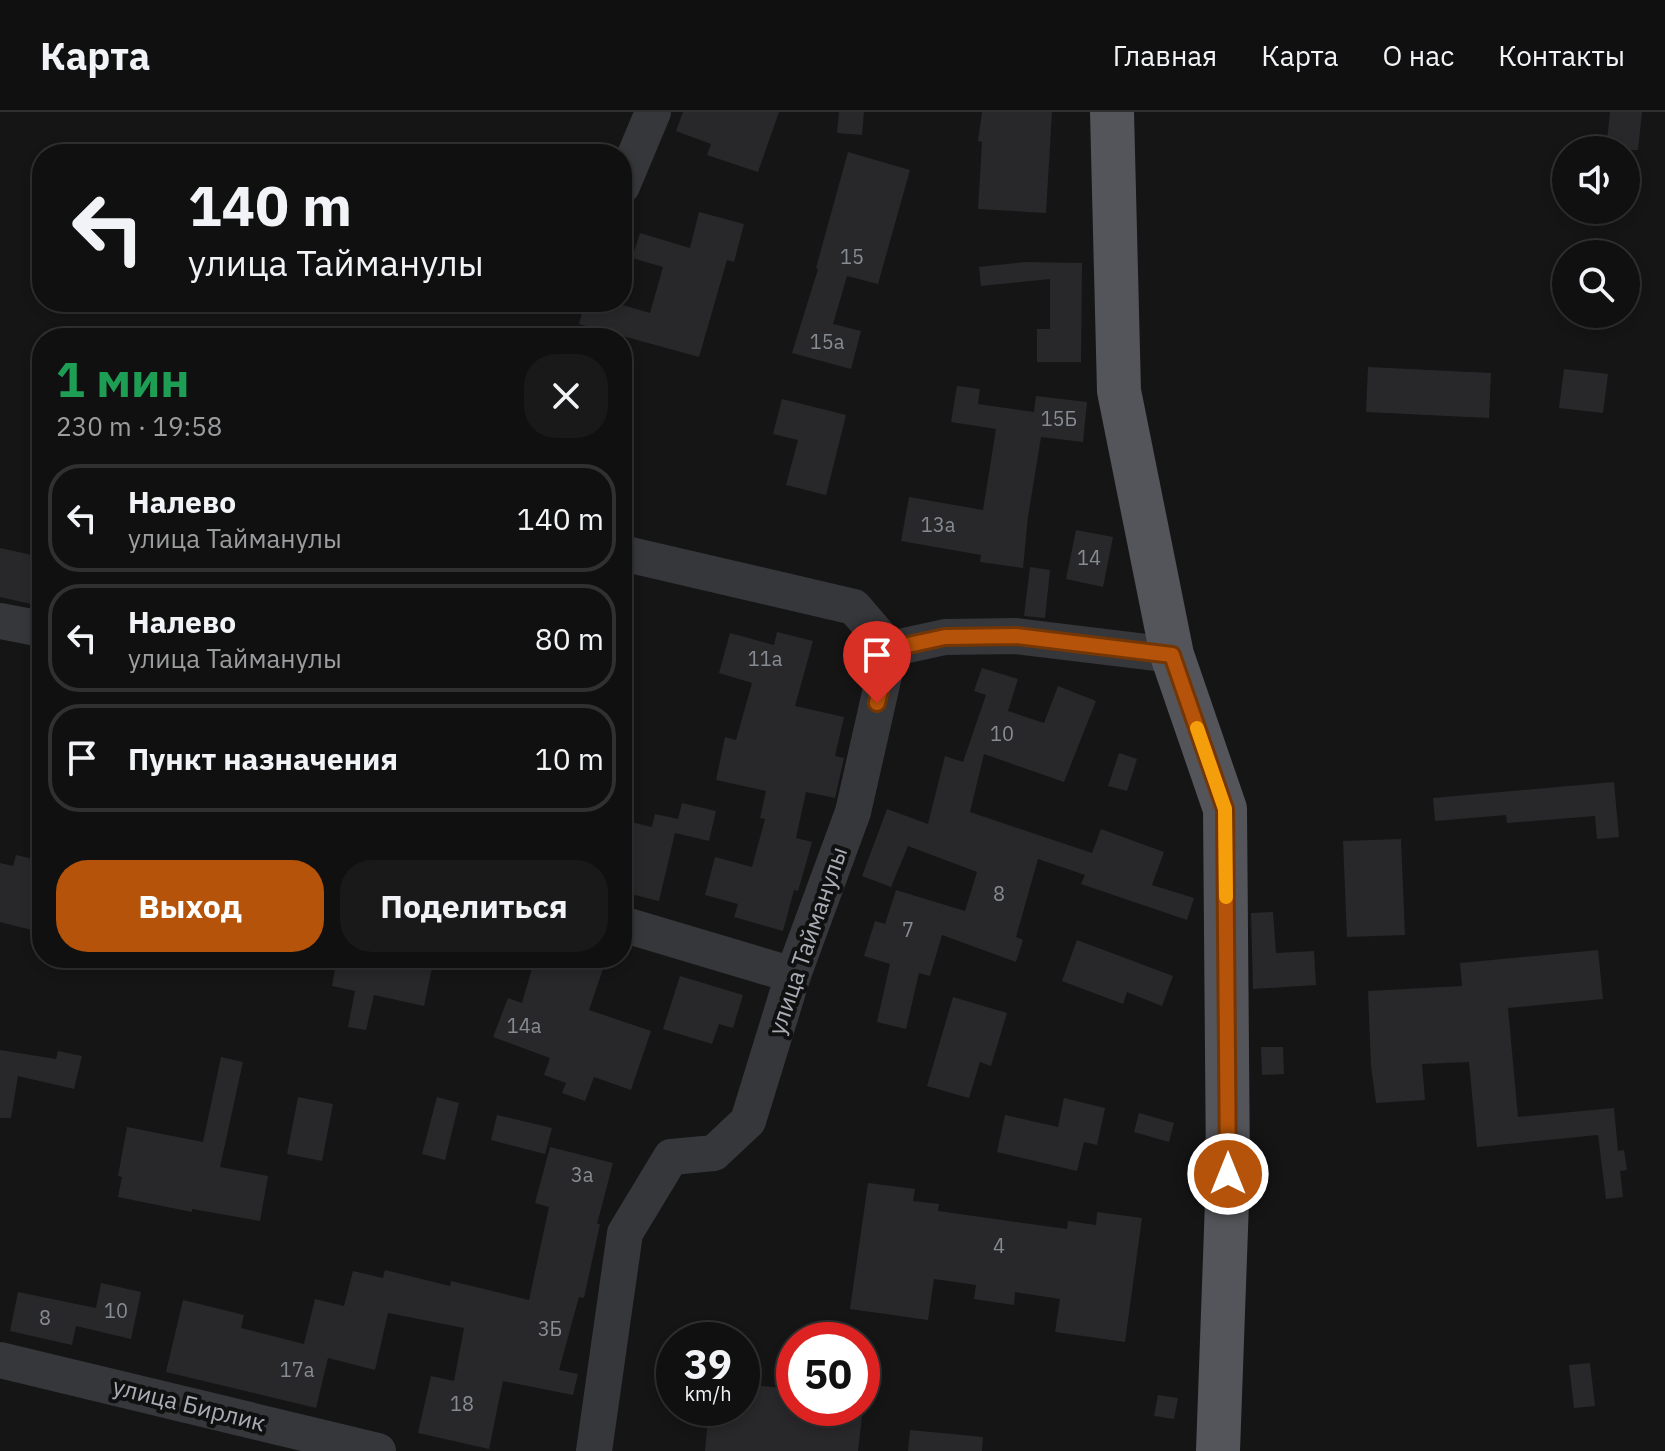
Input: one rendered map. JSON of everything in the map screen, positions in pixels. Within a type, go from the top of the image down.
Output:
[{"type":"main road","points":[[1112,112],[1119,391],[1172,655],[1225,809],[1228,1174],[1218,1451]]},
{"type":"street","points":[[632,162],[653,112]]},
{"type":"street","points":[[632,555],[854,607],[890,649],[945,637],[1016,636],[1172,655]]},
{"type":"street","points":[[0,621],[32,627]]},
{"type":"street","name":"улица Тайманулы","points":[[594,1451],[625,1233],[671,1157],[714,1153],[748,1121],[793,975],[853,812],[890,649]]},
{"type":"street","points":[[632,927],[793,975]]},
{"type":"street","name":"улица Бирлик","points":[[0,1360],[378,1451]]},
{"type":"building","points":[[683,112],[779,112],[758,172],[707,155],[711,144],[676,131]]},
{"type":"building","points":[[839,112],[864,112],[862,135],[837,133]]},
{"type":"building","points":[[982,112],[1052,112],[1046,213],[978,209],[982,142],[978,141]]},
{"type":"building","points":[[1610,112],[1642,112],[1639,136],[1607,136]]},
{"type":"building","points":[[848,152],[910,170],[878,284],[847,276],[833,324],[861,331],[851,369],[792,353],[818,269]]},
{"type":"building","points":[[699,212],[744,224],[734,262],[727,260],[699,357],[632,339],[632,328],[594,328],[579,324],[582,312],[632,312],[632,308],[650,313],[663,267],[632,258],[640,233],[690,248]]},
{"type":"building","points":[[1025,262],[1082,263],[1081,362],[1037,362],[1037,329],[1050,329],[1050,279],[981,286],[979,267]]},
{"type":"building","points":[[1368,367],[1491,373],[1489,418],[1366,412]]},
{"type":"building","points":[[1564,369],[1608,374],[1603,413],[1559,408]]},
{"type":"building","points":[[957,386],[980,389],[978,404],[1034,412],[1036,396],[1087,402],[1083,442],[1041,437],[1023,568],[980,562],[981,555],[901,541],[909,497],[983,510],[996,429],[951,422]]},
{"type":"building","points":[[782,399],[846,415],[826,495],[786,485],[798,440],[773,434]]},
{"type":"building","points":[[1076,530],[1113,537],[1103,587],[1066,579]]},
{"type":"building","points":[[0,548],[32,555],[31,604],[0,597]]},
{"type":"building","points":[[1030,567],[1050,570],[1045,618],[1024,616]]},
{"type":"building","points":[[777,632],[813,641],[795,706],[844,717],[835,756],[844,758],[835,798],[806,792],[796,838],[812,842],[783,931],[734,917],[738,904],[705,895],[715,857],[752,867],[765,819],[760,818],[766,791],[716,780],[725,737],[736,740],[752,683],[719,673],[730,633],[774,645]]},
{"type":"building","points":[[982,668],[1018,679],[1008,711],[1044,723],[1058,686],[1096,701],[1064,782],[984,754],[970,812],[1092,853],[1101,829],[1164,852],[1152,885],[1194,898],[1187,920],[1081,884],[1085,875],[1038,859],[1016,937],[1023,940],[1016,962],[942,935],[930,976],[919,973],[906,1029],[877,1022],[890,964],[864,956],[875,921],[885,924],[896,890],[965,911],[977,872],[908,846],[891,887],[862,876],[887,809],[928,824],[945,756],[963,762],[986,695],[974,691]]},
{"type":"building","points":[[1119,753],[1137,759],[1127,791],[1108,786]]},
{"type":"building","points":[[1614,782],[1619,837],[1597,839],[1595,816],[1507,823],[1506,815],[1435,821],[1433,798]]},
{"type":"building","points":[[682,803],[716,811],[709,841],[675,833],[659,901],[632,894],[632,822],[652,827],[655,814],[678,819]]},
{"type":"building","points":[[1401,839],[1405,935],[1347,937],[1343,841]]},
{"type":"building","points":[[16,855],[32,859],[32,930],[0,922],[0,863],[13,866]]},
{"type":"building","points":[[1273,912],[1276,953],[1314,951],[1316,985],[1253,989],[1251,913]]},
{"type":"building","points":[[1077,940],[1173,976],[1162,1006],[1127,992],[1123,1004],[1062,981]]},
{"type":"building","points":[[1598,950],[1603,999],[1508,1008],[1518,1117],[1614,1108],[1618,1151],[1624,1150],[1627,1170],[1620,1171],[1623,1197],[1606,1199],[1598,1135],[1477,1147],[1469,1062],[1422,1064],[1425,1100],[1376,1103],[1368,991],[1462,986],[1460,963]]},
{"type":"building","points":[[335,968],[432,968],[424,1006],[374,995],[366,1030],[348,1027],[355,991],[332,986]]},
{"type":"building","points":[[532,968],[603,969],[589,1010],[651,1031],[631,1090],[594,1077],[585,1101],[562,1093],[566,1083],[544,1075],[550,1058],[493,1037],[508,998],[522,1003]]},
{"type":"building","points":[[680,976],[743,995],[733,1028],[719,1024],[712,1044],[663,1029]]},
{"type":"building","points":[[953,997],[1007,1013],[991,1066],[980,1062],[969,1098],[927,1086]]},
{"type":"building","points":[[1261,1047],[1283,1047],[1284,1074],[1262,1075]]},
{"type":"building","points":[[0,1050],[56,1059],[58,1051],[82,1056],[74,1089],[18,1076],[11,1118],[0,1118]]},
{"type":"building","points":[[221,1057],[243,1062],[220,1167],[268,1176],[260,1221],[192,1209],[192,1212],[118,1197],[122,1177],[118,1176],[127,1127],[203,1142]]},
{"type":"building","points":[[298,1097],[333,1104],[322,1161],[287,1154]]},
{"type":"building","points":[[437,1097],[459,1103],[445,1160],[422,1154]]},
{"type":"building","points":[[1064,1098],[1105,1108],[1097,1145],[1084,1142],[1077,1171],[997,1152],[1005,1115],[1058,1127]]},
{"type":"building","points":[[1139,1113],[1174,1123],[1169,1142],[1134,1132]]},
{"type":"building","points":[[497,1115],[552,1128],[545,1154],[491,1140]]},
{"type":"building","points":[[550,1147],[613,1163],[597,1224],[600,1224],[584,1298],[579,1297],[559,1370],[578,1374],[573,1395],[503,1381],[489,1449],[418,1433],[431,1376],[454,1381],[464,1328],[388,1313],[375,1370],[328,1358],[316,1408],[166,1372],[183,1300],[244,1315],[241,1328],[304,1344],[315,1299],[344,1306],[353,1271],[383,1278],[385,1270],[450,1286],[451,1281],[529,1300],[549,1207],[535,1203]]},
{"type":"building","points":[[868,1183],[915,1189],[913,1201],[939,1204],[938,1211],[1067,1229],[1068,1221],[1096,1225],[1097,1212],[1142,1218],[1125,1342],[1055,1332],[1060,1299],[1015,1292],[1014,1305],[974,1299],[976,1285],[934,1279],[928,1320],[850,1309]]},
{"type":"building","points":[[101,1283],[141,1292],[131,1339],[76,1326],[72,1345],[10,1331],[18,1292],[96,1308]]},
{"type":"building","points":[[1590,1363],[1595,1406],[1574,1408],[1569,1365]]},
{"type":"building","points":[[760,1386],[776,1387],[776,1426],[861,1426],[858,1451],[705,1451],[707,1426],[760,1426]]},
{"type":"building","points":[[1158,1395],[1178,1398],[1174,1419],[1154,1416]]},
{"type":"building","points":[[910,1430],[983,1437],[982,1451],[908,1451]]},
{"type":"slow traffic","points":[[1197,728],[1225,809],[1226,897]]},
{"type":"route","points":[[877,703],[890,649],[945,637],[1016,636],[1172,655],[1225,809],[1228,1174]]}]
